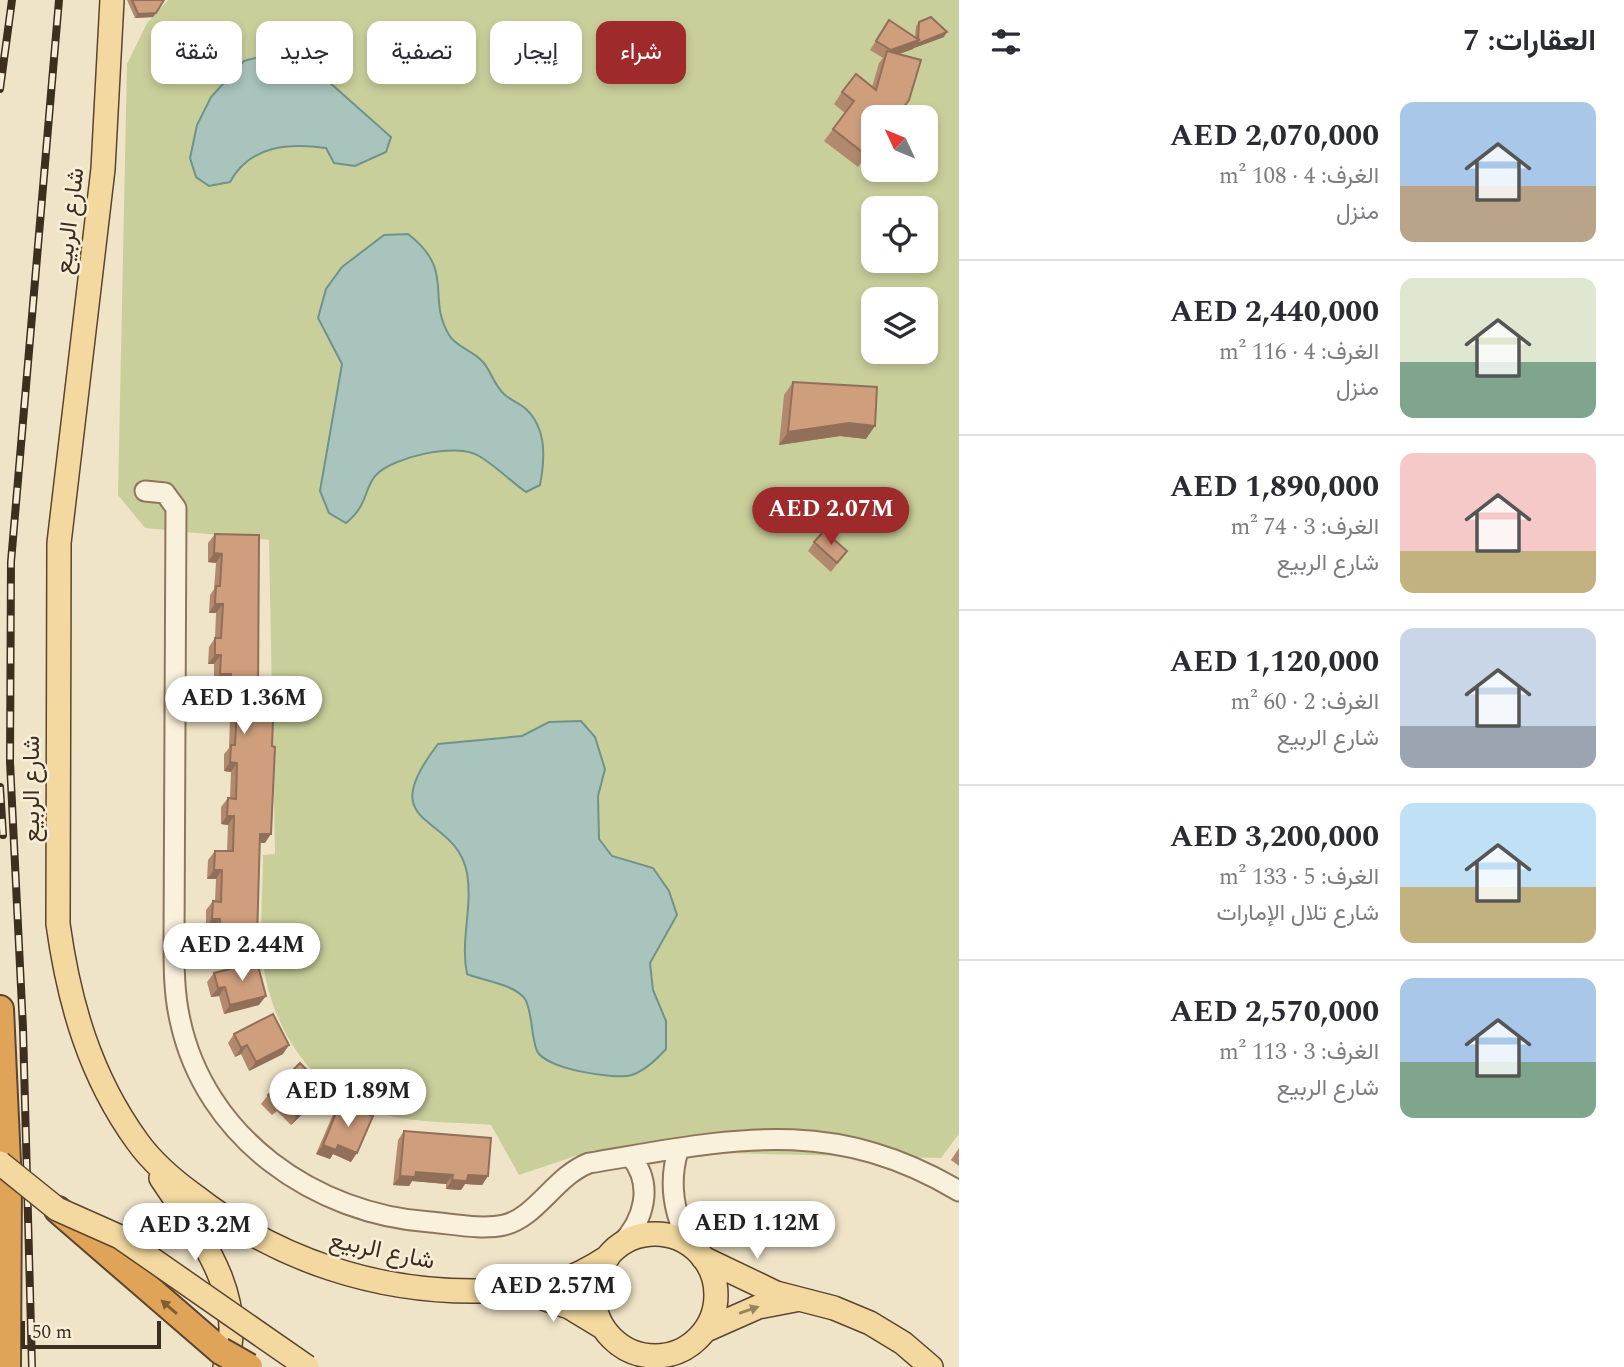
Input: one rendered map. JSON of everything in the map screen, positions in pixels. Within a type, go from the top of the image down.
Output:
[{"type":"highway","points":[[0,1009],[8,1184],[7,1367]]},
{"type":"highway","points":[[57,1209],[226,1362],[249,1367]]},
{"type":"main road","name":"شارع الربيع","points":[[112,0],[103,169],[59,543],[58,924],[66,983],[82,1040],[106,1094],[138,1144],[175,1181],[216,1213],[261,1240],[309,1262],[359,1278],[410,1287],[515,1290],[554,1284],[614,1251]]},
{"type":"main road","points":[[138,1144],[212,1256],[221,1276],[231,1318],[226,1362]]},
{"type":"main road","points":[[0,1163],[57,1209],[120,1237],[307,1367]]},
{"type":"main road","points":[[795,1300],[749,1310],[706,1330],[691,1345],[673,1354],[653,1357],[633,1353],[615,1342],[602,1326],[595,1309],[594,1291],[598,1273],[614,1251],[638,1237],[656,1234],[674,1237],[757,1285],[795,1300],[834,1308],[870,1323],[903,1343],[931,1367]]},
{"type":"main road","points":[[697,1251],[713,1275],[716,1293],[714,1312],[706,1330]]},
{"type":"main road","name":"شارع الربيع","points":[[515,1290],[552,1300],[602,1326]]},
{"type":"street","points":[[145,491],[165,493],[176,508],[174,982],[180,1022],[193,1060],[235,1129],[263,1158],[296,1181],[332,1200],[370,1213],[410,1221],[503,1226],[522,1217],[577,1167],[778,1137],[819,1140],[898,1160],[959,1191]]},
{"type":"street","points":[[678,1151],[673,1176],[674,1202],[697,1251]]},
{"type":"street","points":[[614,1251],[636,1225],[643,1201],[643,1177],[631,1157]]},
{"type":"street","points":[[643,1201],[674,1202]]},
{"type":"green space","points":[[168,0],[959,0],[959,1134],[941,1158],[593,1150],[519,1175],[491,1125],[411,1120],[385,1115],[360,1106],[338,1093],[318,1077],[301,1057],[276,1012],[268,987],[262,949],[263,855],[275,854],[269,540],[145,528],[118,495],[127,64],[147,23]]},
{"type":"water","points":[[256,58],[256,84],[331,84],[391,137],[386,152],[355,166],[334,163],[326,148],[298,146],[272,149],[248,160],[230,182],[209,186],[196,177],[190,158],[197,125],[211,97],[223,84],[242,84],[244,61]]},
{"type":"water","points":[[408,234],[423,247],[436,272],[440,308],[449,335],[483,362],[501,390],[526,409],[538,426],[543,445],[540,485],[526,492],[485,460],[469,452],[426,453],[397,462],[377,474],[359,509],[346,523],[329,513],[320,491],[342,364],[318,318],[326,289],[342,267],[384,235]]},
{"type":"water","points":[[581,721],[595,737],[605,769],[598,796],[599,839],[612,856],[653,868],[669,891],[677,915],[650,963],[653,990],[666,1021],[666,1049],[642,1070],[632,1075],[611,1076],[582,1072],[543,1057],[535,1045],[525,999],[506,986],[467,974],[467,873],[460,853],[415,807],[413,792],[420,772],[438,744],[522,736],[549,722]]},
{"type":"building","points":[[132,0],[164,0],[156,13],[138,14]]},
{"type":"building","points":[[931,17],[947,32],[917,44],[919,22]]},
{"type":"building","points":[[889,20],[919,40],[891,50],[876,41]]},
{"type":"building","points":[[887,51],[921,60],[905,105],[861,105],[861,151],[833,129],[854,101],[842,92],[856,74],[876,90]]},
{"type":"building","points":[[793,382],[877,387],[875,426],[849,423],[788,432]]},
{"type":"building","points":[[824,531],[847,551],[837,563],[814,542]]},
{"type":"building","points":[[215,534],[259,535],[258,693],[274,693],[272,746],[275,747],[271,834],[260,834],[257,939],[220,938],[220,919],[212,919],[213,901],[221,902],[222,870],[214,870],[215,851],[233,851],[234,816],[227,816],[228,798],[236,799],[237,763],[230,762],[231,745],[235,745],[237,709],[228,709],[231,674],[220,674],[221,655],[215,655],[215,638],[221,638],[223,604],[215,604],[216,586],[220,586],[222,554],[214,553]]},
{"type":"building","points":[[257,962],[266,996],[230,1005],[225,987],[218,988],[214,973]]},
{"type":"building","points":[[273,1014],[289,1045],[256,1062],[247,1045],[241,1048],[234,1034]]},
{"type":"building","points":[[300,1063],[325,1089],[297,1116],[283,1102],[279,1106],[268,1095]]},
{"type":"building","points":[[340,1103],[373,1116],[357,1153],[338,1145],[336,1150],[323,1145]]},
{"type":"building","points":[[404,1131],[491,1138],[488,1176],[468,1175],[467,1181],[452,1180],[453,1175],[416,1172],[415,1177],[400,1176]]},
{"type":"railway","points":[[0,89],[12,0]]},
{"type":"railway","points":[[32,1367],[23,1028],[10,762],[11,562],[59,0]]},
{"type":"railway","points":[[0,787],[3,835]]}]
